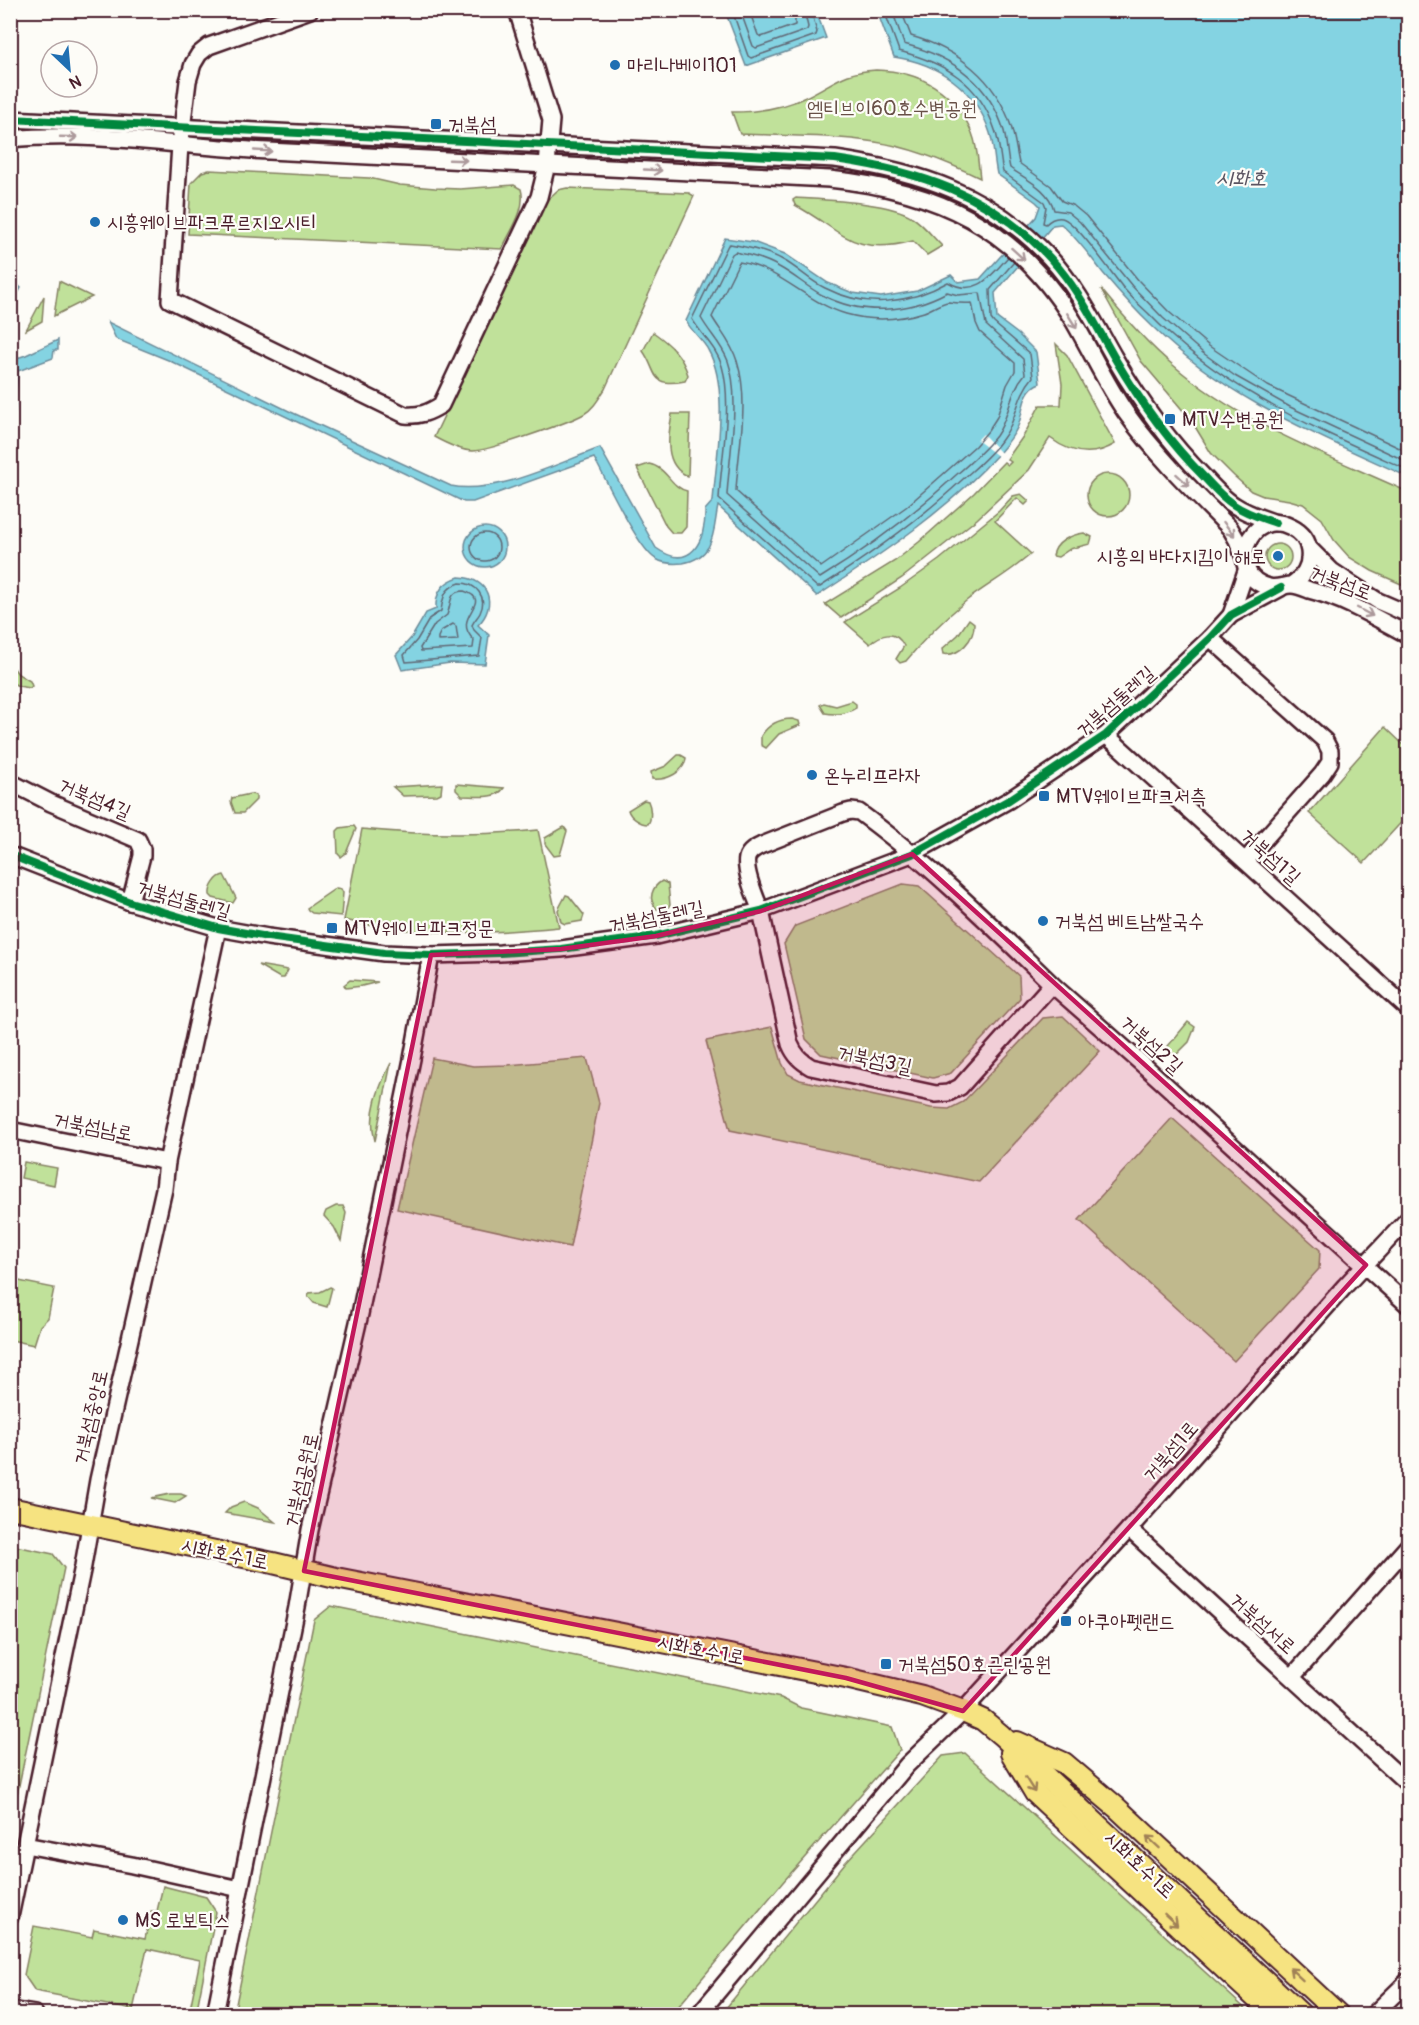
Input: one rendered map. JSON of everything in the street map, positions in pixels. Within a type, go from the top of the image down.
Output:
[{"type":"main road","name":"시화호수1로","points":[[10,1508],[304,1571],[846,1678],[922,1696],[963,1711],[983,1720],[1001,1735],[1287,2010]]},
{"type":"main road","points":[[1001,1735],[1064,1763],[1116,1808],[1338,2014]]},
{"type":"street","points":[[310,10],[209,46],[192,64],[180,145],[170,300],[405,415],[417,416],[428,413],[441,405],[539,197],[547,165],[550,120],[517,10]]},
{"type":"street","points":[[10,119],[835,159],[882,166],[954,189],[984,204],[1029,238],[1050,258],[1089,311],[1142,401],[1182,453],[1220,494],[1233,505],[1250,514],[1276,523],[1287,524],[1305,538],[1310,559],[1300,579],[1231,615]]},
{"type":"street","points":[[10,139],[40,136],[226,149],[829,179],[868,183],[912,194],[948,208],[996,235],[1038,273],[1073,321],[1111,390],[1127,413],[1162,459],[1230,528],[1238,540],[1245,563],[1260,584],[1270,588],[1286,587]]},
{"type":"street","points":[[1231,615],[1249,538],[1265,525],[1276,523]]},
{"type":"street","name":"거북섬로","points":[[1309,548],[1332,571],[1378,602],[1408,614]]},
{"type":"street","name":"거북섬로","points":[[1286,587],[1335,597],[1408,635]]},
{"type":"street","name":"거북섬둘레길","points":[[10,855],[130,902],[218,928],[384,953],[431,955],[561,949],[656,936],[761,911],[912,854],[1009,800],[1106,735],[1210,638],[1231,615]]},
{"type":"street","points":[[1210,638],[1302,718],[1325,741],[1330,751],[1330,762],[1322,774],[1245,861]]},
{"type":"street","name":"거북섬1길","points":[[1106,735],[1245,861],[1406,1000]]},
{"type":"street","name":"거북섬4길","points":[[10,782],[138,840],[142,856],[130,902]]},
{"type":"street","name":"거북섬3길","points":[[912,854],[859,812],[851,811],[752,850],[747,856],[747,865],[753,891],[761,911],[790,1044],[800,1060],[811,1067],[936,1094],[948,1093],[960,1087],[1052,984]]},
{"type":"street","name":"거북섬2길","points":[[912,854],[1052,984],[1408,1305]]},
{"type":"street","name":"거북섬중앙로","points":[[10,1917],[91,1525],[98,1480],[164,1189],[167,1162],[218,928]]},
{"type":"street","name":"거북섬공원로","points":[[215,2014],[304,1571],[310,1530],[366,1285],[431,955]]},
{"type":"street","name":"거북섬남로","points":[[10,1130],[167,1162]]},
{"type":"street","name":"거북섬1로","points":[[699,2014],[907,1765],[963,1711],[1129,1529],[1344,1286],[1408,1219]]},
{"type":"street","name":"거북섬서로","points":[[1129,1529],[1292,1677],[1408,1546]]},
{"type":"street","points":[[1292,1677],[1408,1784]]},
{"type":"street","points":[[25,1845],[240,1889]]},
{"type":"street","points":[[1374,2014],[1408,1981]]},
{"type":"street","points":[[10,2010],[35,2014]]},
{"type":"highlighted area","points":[[912,854],[1366,1265],[963,1711],[846,1678],[304,1571],[431,955],[561,949],[656,936],[761,911]]},
{"type":"green space","name":"엠티브이60호수변공원","points":[[876,70],[907,74],[921,79],[946,95],[965,118],[972,133],[977,150],[980,178],[929,156],[888,144],[841,138],[740,134],[732,112],[781,106],[808,96],[847,75]]},
{"type":"green space","points":[[209,170],[369,178],[400,185],[435,188],[460,189],[514,185],[521,189],[522,204],[517,220],[502,249],[188,234],[191,183],[202,172]]},
{"type":"green space","points":[[567,188],[689,193],[694,196],[605,389],[591,409],[576,418],[547,429],[482,450],[468,451],[448,444],[434,437],[546,201],[558,190]]},
{"type":"green space","points":[[796,198],[873,205],[902,212],[920,223],[942,246],[927,255],[913,241],[876,246],[849,239],[795,205],[793,200]]},
{"type":"green space","points":[[59,281],[92,297],[54,316]]},
{"type":"green space","points":[[1101,289],[1135,329],[1163,357],[1227,405],[1286,437],[1408,492],[1408,587],[1372,571],[1349,557],[1334,540],[1322,519],[1303,504],[1263,496],[1251,491],[1234,476],[1211,453],[1191,420],[1141,361]]},
{"type":"green space","points":[[44,296],[42,321],[26,330]]},
{"type":"green space","points":[[653,332],[679,356],[688,375],[685,381],[665,382],[656,376],[643,351]]},
{"type":"green space","points":[[1056,344],[1067,355],[1115,444],[1098,451],[1081,452],[1065,447],[1050,438],[1029,470],[977,519],[902,578],[841,618],[825,604],[895,561],[974,493],[1004,462],[1008,465],[1011,462],[1007,459],[1024,435],[1040,405],[1061,405],[1062,384]]},
{"type":"green space","points":[[672,414],[690,414],[688,476],[674,465],[671,458],[669,431]]},
{"type":"green space","points":[[649,464],[660,469],[677,486],[687,491],[686,527],[681,533],[672,533],[666,526],[637,468]]},
{"type":"green space","points":[[1108,474],[1123,480],[1129,495],[1123,510],[1108,516],[1093,510],[1087,495],[1093,480]]},
{"type":"green space","points":[[1021,494],[1029,501],[1025,505],[1017,498],[995,521],[1031,554],[958,608],[927,637],[906,661],[900,663],[896,659],[904,646],[897,637],[888,635],[879,637],[870,644],[845,622],[900,588],[939,560],[999,511],[1013,496]]},
{"type":"green space","points":[[1084,533],[1092,537],[1090,544],[1070,549],[1058,557],[1053,556],[1054,551],[1064,540]]},
{"type":"green space","points":[[1278,544],[1287,548],[1291,557],[1287,566],[1278,570],[1269,566],[1265,557],[1269,548]]},
{"type":"green space","points":[[969,619],[974,623],[974,629],[969,641],[955,653],[943,654],[942,649],[958,635]]},
{"type":"green space","points":[[10,663],[18,674],[30,681],[32,686],[30,688],[11,682]]},
{"type":"green space","points":[[852,701],[856,704],[856,708],[841,714],[825,713],[820,705],[824,703],[836,706]]},
{"type":"green space","points":[[792,719],[799,721],[800,725],[779,734],[766,748],[761,745],[761,736],[770,726],[778,721]]},
{"type":"green space","points":[[1385,727],[1408,749],[1408,815],[1364,863],[1309,813]]},
{"type":"green space","points":[[678,755],[686,758],[678,771],[669,777],[652,779],[651,772],[666,766]]},
{"type":"green space","points":[[442,784],[441,793],[437,795],[403,796],[393,787]]},
{"type":"green space","points":[[456,784],[504,788],[491,796],[462,796],[456,790]]},
{"type":"green space","points":[[256,795],[256,800],[243,813],[235,813],[232,798]]},
{"type":"green space","points":[[644,800],[648,801],[650,810],[648,824],[636,820],[628,810]]},
{"type":"green space","points":[[354,826],[356,829],[346,853],[341,857],[338,854],[337,831],[340,828]]},
{"type":"green space","points":[[564,827],[567,831],[560,855],[554,856],[545,844],[545,838]]},
{"type":"green space","points":[[362,829],[450,834],[538,830],[559,927],[478,932],[424,932],[344,920]]},
{"type":"green space","points":[[224,875],[236,898],[233,903],[213,898],[210,895],[214,882]]},
{"type":"green space","points":[[662,881],[668,884],[670,905],[666,909],[657,909],[652,901],[652,894]]},
{"type":"green space","points":[[903,884],[919,886],[1019,976],[1020,998],[951,1073],[933,1078],[821,1054],[806,1039],[784,944],[795,926]]},
{"type":"green space","points":[[336,888],[341,889],[343,893],[341,916],[312,913],[308,910],[307,908]]},
{"type":"green space","points":[[566,895],[584,915],[582,921],[565,924],[561,922],[558,910]]},
{"type":"green space","points":[[258,965],[288,970],[284,978],[280,978]]},
{"type":"green space","points":[[350,980],[378,982],[346,988],[344,985]]},
{"type":"green space","points":[[1063,1016],[1100,1051],[979,1182],[730,1130],[706,1041],[772,1027],[782,1063],[788,1074],[800,1080],[931,1108],[949,1109],[963,1102],[1043,1018]]},
{"type":"green space","points":[[1188,1022],[1195,1027],[1189,1042],[1176,1055],[1173,1055],[1168,1046]]},
{"type":"green space","points":[[432,1058],[473,1066],[587,1058],[599,1103],[570,1247],[397,1209]]},
{"type":"green space","points":[[391,1063],[375,1141],[373,1110]]},
{"type":"green space","points":[[1172,1118],[1320,1250],[1319,1269],[1234,1361],[1079,1220]]},
{"type":"green space","points":[[24,1162],[57,1168],[54,1185],[21,1178]]},
{"type":"green space","points":[[336,1206],[343,1206],[346,1213],[341,1241],[334,1227],[324,1216],[326,1211]]},
{"type":"green space","points":[[14,1280],[54,1288],[48,1318],[40,1326],[34,1345],[11,1340],[11,1297]]},
{"type":"green space","points":[[332,1288],[327,1307],[314,1303],[308,1296],[309,1293],[320,1292]]},
{"type":"green space","points":[[170,1494],[186,1496],[175,1503],[151,1498]]},
{"type":"green space","points":[[244,1502],[258,1508],[275,1522],[225,1513],[231,1507]]},
{"type":"green space","points":[[11,1545],[53,1554],[64,1568],[11,1824]]},
{"type":"green space","points":[[331,1606],[781,1698],[801,1708],[892,1727],[900,1750],[783,1882],[672,2014],[234,2014],[314,1620]]},
{"type":"green space","points":[[965,1753],[1251,2014],[721,2014],[845,1863],[943,1756]]},
{"type":"green space","points":[[163,1886],[206,1897],[216,1912],[196,2014],[189,2014],[200,1960],[147,1949],[133,2010],[35,1991],[24,1975],[34,1926],[92,1937],[94,1929],[145,1939],[151,1911],[157,1911]]},
{"type":"water","points":[[725,11],[816,11],[826,38],[746,66]]},
{"type":"water","name":"시화호","points":[[877,11],[1408,11],[1408,477],[1274,413],[1211,375],[1181,352],[1140,314],[1061,224],[1053,225],[995,293],[997,318],[1036,352],[1040,383],[1034,386],[1027,395],[1018,426],[1012,436],[980,473],[936,512],[866,564],[817,596],[718,506],[711,541],[702,555],[683,563],[666,563],[656,559],[640,542],[594,458],[473,502],[464,502],[168,360],[116,339],[108,322],[291,412],[451,486],[468,488],[506,482],[600,448],[656,548],[668,555],[678,557],[687,555],[699,542],[703,533],[705,510],[713,501],[719,444],[720,403],[715,366],[706,346],[686,321],[725,238],[753,242],[785,254],[828,283],[853,293],[881,297],[917,291],[951,275],[958,282],[980,279],[1036,217],[1040,206],[997,174],[990,133],[984,117],[965,91],[940,72],[926,65],[894,57]]},
{"type":"water","points":[[11,279],[21,288],[11,306]]},
{"type":"water","points":[[58,340],[58,350],[54,350],[53,358],[18,371],[11,452],[11,360]]},
{"type":"water","points":[[485,527],[499,533],[505,547],[499,561],[485,567],[471,561],[465,547],[471,533]]},
{"type":"water","points":[[459,577],[477,582],[487,594],[488,609],[478,625],[489,635],[485,664],[450,663],[402,670],[396,655],[412,637],[426,613],[436,609],[441,588]]},
{"type":"pier","points":[[983,434],[1002,454],[999,457],[977,440]]},
{"type":"cycle path","points":[[10,119],[835,159],[866,164],[924,179],[951,189],[1003,217],[1050,258],[1077,293],[1134,389],[1179,450],[1230,502],[1249,513],[1276,523]]},
{"type":"cycle path","points":[[10,855],[130,902],[218,928],[384,953],[431,955],[500,953],[561,949],[656,936],[761,911],[912,854],[1009,800],[1106,735],[1210,638],[1231,615],[1281,588]]},
{"type":"place","name":"마리나베이101","points":[[615,65]]},
{"type":"place","name":"거북섬","points":[[436,124]]},
{"type":"place","name":"시흥웨이브파크푸르지오시티","points":[[95,222]]},
{"type":"place","name":"MTV수변공원","points":[[1170,419]]},
{"type":"place","name":"시흥의 바다지킴이 해로","points":[[1278,556]]},
{"type":"place","name":"온누리프라자","points":[[812,775]]},
{"type":"place","name":"MTV웨이브파크서측","points":[[1044,796]]},
{"type":"place","name":"거북섬 베트남쌀국수","points":[[1043,921]]},
{"type":"place","name":"MTV웨이브파크정문","points":[[332,928]]},
{"type":"place","name":"아쿠아펫랜드","points":[[1066,1621]]},
{"type":"place","name":"거북섬50호근린공원","points":[[886,1664]]},
{"type":"place","name":"MS 로보틱스","points":[[123,1920]]}]
